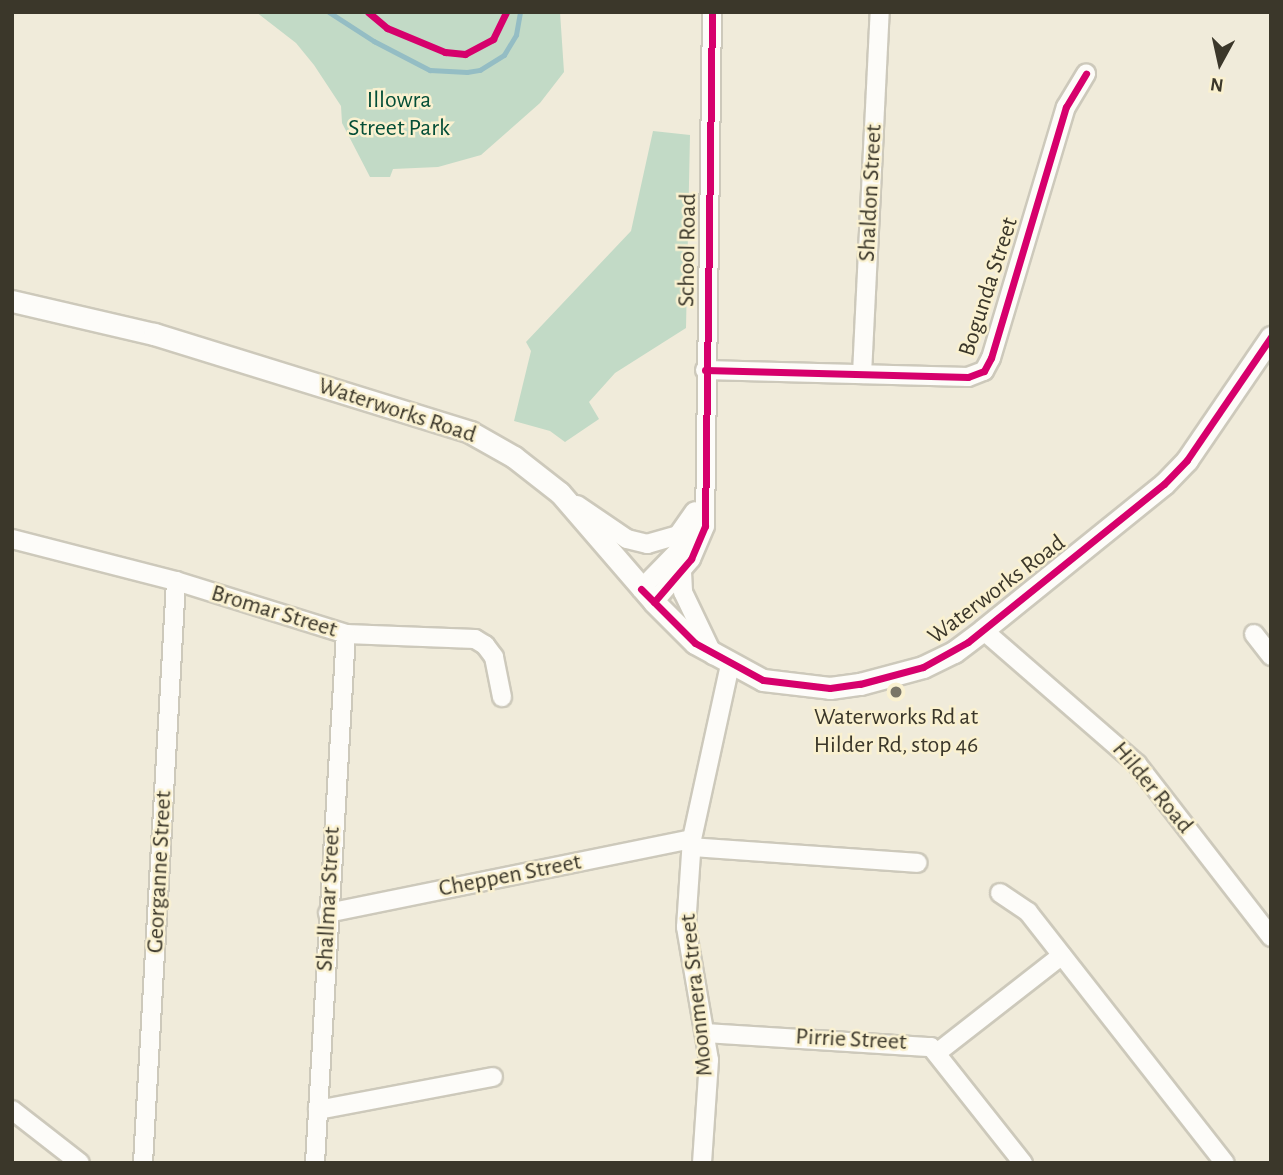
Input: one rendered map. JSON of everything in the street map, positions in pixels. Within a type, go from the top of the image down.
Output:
[{"type":"main road","name":"Waterworks Road","points":[[12,301],[154,334],[470,432],[514,457],[560,493],[648,596],[689,638],[722,660],[763,680],[830,688],[860,684],[940,660],[984,630],[1164,484],[1187,460],[1271,337]]},
{"type":"street","name":"School Road","points":[[648,596],[682,572],[703,534],[712,12]]},
{"type":"street","name":"Shaldon Street","points":[[862,374],[880,12]]},
{"type":"street","name":"Bogunda Street","points":[[705,370],[968,377],[984,371],[1066,107],[1086,74]]},
{"type":"street","name":"School Road","points":[[648,596],[679,550],[703,489]]},
{"type":"street","points":[[560,493],[622,537],[639,543],[656,544],[672,538],[686,526],[695,511]]},
{"type":"street","name":"Bromar Street","points":[[13,544],[176,581],[346,634],[475,639],[485,645],[495,657],[502,697]]},
{"type":"street","points":[[682,572],[682,592],[722,660]]},
{"type":"street","name":"Georganne Street","points":[[143,1163],[176,581]]},
{"type":"street","name":"Hilder Road","points":[[984,630],[1137,764],[1271,937]]},
{"type":"street","name":"Shallmar Street","points":[[315,1163],[346,634]]},
{"type":"street","points":[[1254,634],[1271,656]]},
{"type":"street","name":"Moonmera Street","points":[[702,1163],[709,1060],[686,928],[691,843],[722,660]]},
{"type":"street","name":"Cheppen Street","points":[[328,913],[691,843],[917,863]]},
{"type":"street","points":[[1000,893],[1028,912],[1225,1163]]},
{"type":"street","points":[[937,1052],[1062,955]]},
{"type":"street","name":"Pirrie Street","points":[[706,1033],[924,1044],[937,1052],[1023,1163]]},
{"type":"street","points":[[318,1110],[493,1077]]},
{"type":"street","points":[[12,1110],[80,1163]]},
{"type":"green space","name":"Illowra Street Park","points":[[256,12],[560,12],[564,72],[540,103],[481,155],[438,167],[393,169],[390,177],[370,177],[342,123],[341,106],[314,65],[296,43]]},
{"type":"green space","points":[[653,131],[690,135],[686,328],[615,373],[589,402],[599,419],[565,442],[550,431],[514,421],[531,351],[526,342],[631,231]]},
{"type":"waterway","points":[[329,12],[374,41],[430,70],[467,72],[480,70],[504,55],[516,35],[520,12]]},
{"type":"cycle path","points":[[368,12],[387,28],[445,52],[465,54],[493,39],[506,12]]},
{"type":"cycle path","points":[[654,602],[691,559],[705,526],[712,12]]},
{"type":"cycle path","points":[[705,370],[968,377],[984,371],[991,358],[1066,107],[1086,74]]},
{"type":"cycle path","points":[[641,589],[695,643],[763,680],[830,688],[860,684],[923,667],[968,642],[1164,484],[1187,460],[1271,337]]},
{"type":"place","name":"Waterworks Rd at Hilder Rd, stop 46","points":[[896,692]]}]
